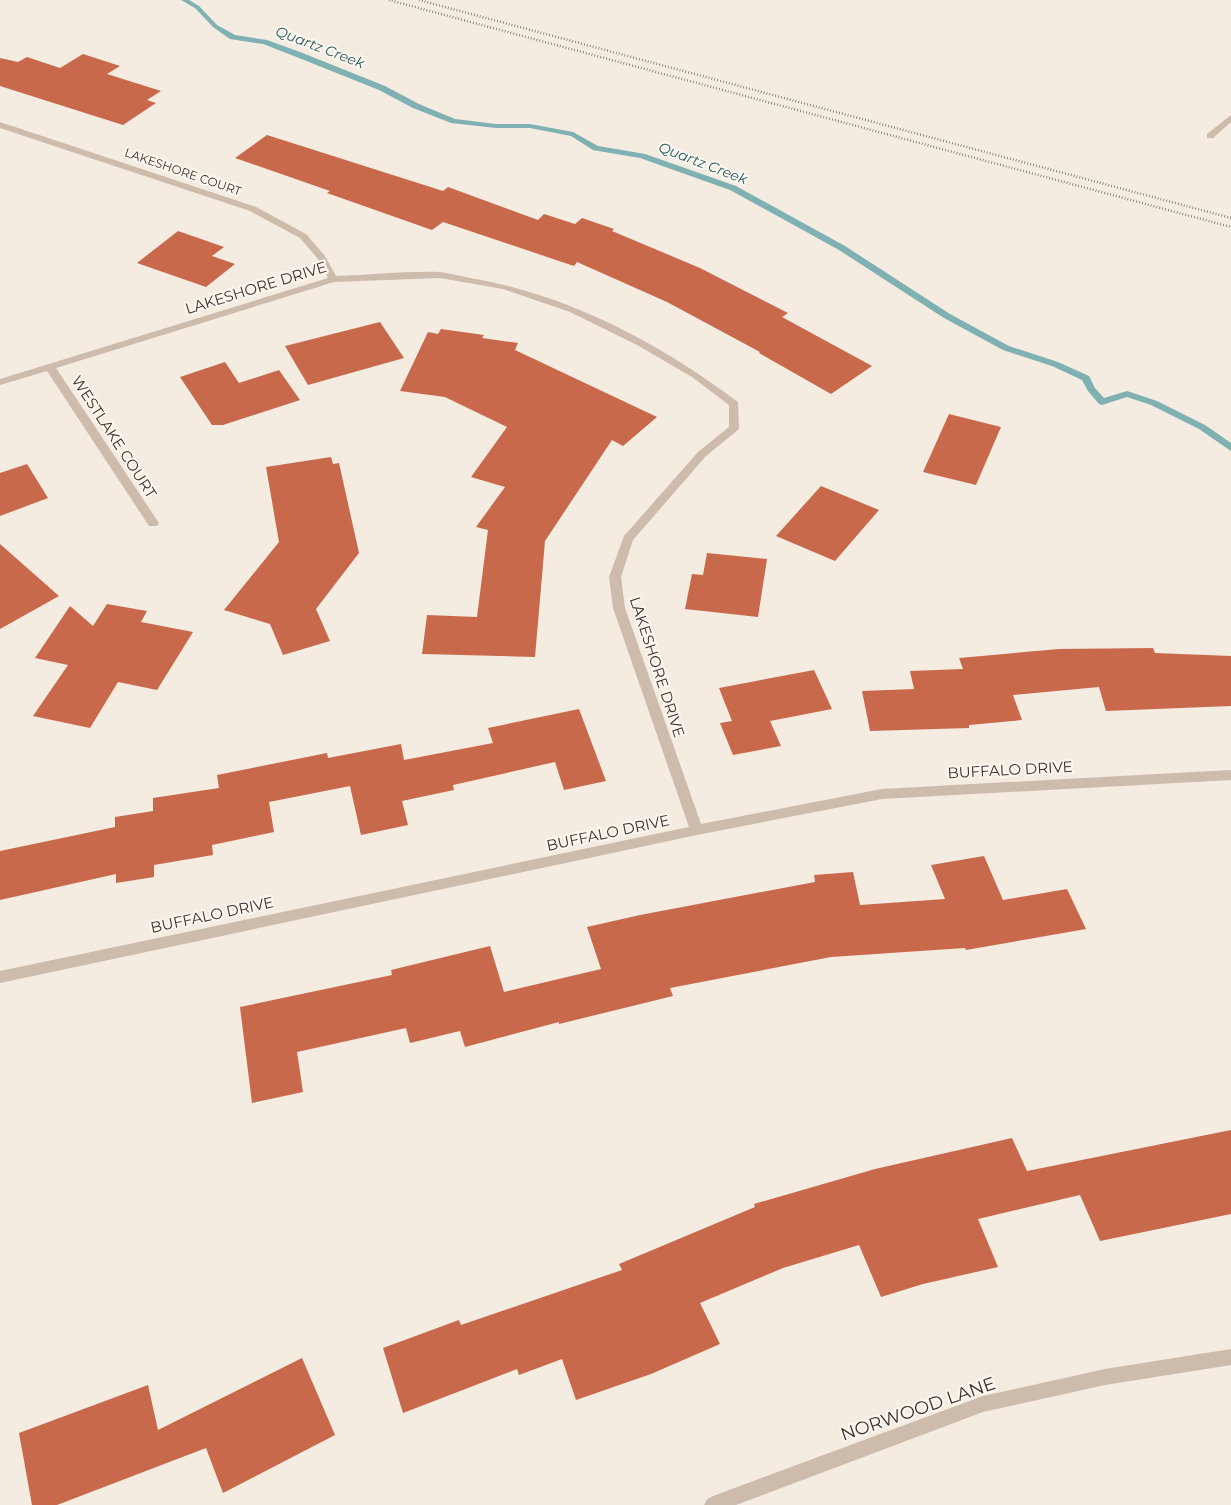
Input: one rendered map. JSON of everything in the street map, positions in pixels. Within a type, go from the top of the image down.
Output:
[{"type":"street","points":[[1210,136],[1231,118]]},
{"type":"street","name":"LAKESHORE COURT","points":[[0,125],[253,209],[303,236],[322,258],[333,279]]},
{"type":"street","name":"LAKESHORE DRIVE","points":[[0,382],[333,279],[440,275],[505,287],[572,310],[640,342],[696,375],[734,404],[734,428],[702,454],[628,539],[616,577],[619,608],[697,830]]},
{"type":"street","name":"WESTLAKE COURT","points":[[50,367],[153,523]]},
{"type":"street","name":"BUFFALO DRIVE","points":[[0,977],[697,830],[882,794],[1231,775]]},
{"type":"street","name":"NORWOOD LANE","points":[[713,1505],[983,1404],[1105,1377],[1231,1357]]},
{"type":"building","points":[[83,54],[120,66],[107,74],[161,91],[147,100],[156,103],[123,125],[0,86],[0,58],[18,62],[27,57],[60,68]]},
{"type":"building","points":[[267,135],[443,191],[448,187],[538,220],[544,214],[575,224],[582,218],[614,229],[612,231],[700,268],[788,313],[782,317],[872,366],[831,394],[760,352],[667,302],[577,262],[574,266],[443,222],[432,230],[327,193],[330,191],[235,158]]},
{"type":"building","points":[[178,231],[224,247],[212,256],[235,264],[206,287],[137,263]]},
{"type":"building","points":[[380,322],[404,358],[308,385],[285,346]]},
{"type":"building","points":[[441,329],[484,335],[482,338],[518,343],[515,350],[657,417],[623,446],[612,440],[545,541],[535,657],[422,654],[427,615],[477,617],[488,530],[476,527],[505,487],[471,477],[507,427],[445,397],[400,391],[428,332],[438,334]]},
{"type":"building","points":[[225,362],[239,383],[279,370],[300,400],[223,425],[212,425],[180,377]]},
{"type":"building","points":[[949,414],[1001,427],[976,485],[923,472]]},
{"type":"building","points":[[331,457],[333,464],[339,463],[359,553],[316,609],[330,641],[283,655],[270,624],[224,610],[279,542],[266,467]]},
{"type":"building","points":[[27,464],[48,498],[0,516],[0,473]]},
{"type":"building","points":[[821,486],[879,510],[835,561],[776,536]]},
{"type":"building","points":[[0,544],[59,596],[0,629]]},
{"type":"building","points":[[707,553],[767,559],[758,617],[685,609],[692,574],[703,575]]},
{"type":"building","points":[[107,604],[147,611],[141,622],[193,632],[157,690],[118,682],[90,728],[33,716],[68,665],[35,658],[70,606],[93,626]]},
{"type":"building","points":[[1153,648],[1155,653],[1231,656],[1231,706],[1106,711],[1099,687],[1013,695],[1022,720],[969,725],[969,728],[870,731],[862,691],[914,689],[910,671],[963,669],[959,658],[1059,649]]},
{"type":"building","points":[[814,670],[832,709],[770,721],[781,746],[733,755],[720,723],[732,721],[719,688]]},
{"type":"building","points":[[579,709],[606,781],[564,790],[555,762],[453,785],[454,790],[402,801],[408,825],[361,835],[350,786],[269,802],[274,832],[212,845],[213,855],[154,865],[154,877],[116,883],[116,874],[0,900],[0,851],[115,827],[115,817],[153,811],[153,798],[219,788],[217,775],[327,753],[328,758],[401,744],[404,760],[493,743],[488,728]]},
{"type":"building","points":[[984,856],[1003,900],[1067,889],[1086,929],[966,950],[965,948],[831,957],[670,988],[673,996],[559,1024],[559,1022],[465,1047],[460,1031],[410,1043],[406,1028],[297,1052],[303,1092],[252,1103],[240,1007],[392,975],[391,970],[490,946],[504,992],[601,969],[587,927],[640,915],[815,882],[814,875],[853,872],[860,905],[945,899],[931,865]]},
{"type":"building","points":[[1231,1130],[1231,1214],[1100,1241],[1080,1195],[978,1219],[998,1267],[923,1284],[881,1297],[859,1245],[783,1268],[700,1303],[720,1344],[651,1374],[576,1400],[562,1359],[519,1375],[517,1369],[403,1413],[383,1348],[459,1320],[461,1325],[622,1270],[619,1264],[755,1207],[754,1204],[875,1169],[1012,1138],[1027,1171]]},
{"type":"building","points":[[302,1358],[335,1435],[223,1493],[206,1448],[57,1505],[32,1505],[19,1433],[148,1385],[158,1430]]},
{"type":"waterway","name":"Quartz Creek","points":[[184,0],[197,7],[215,26],[233,37],[264,42],[297,54],[382,88],[416,106],[454,121],[496,126],[530,126],[573,134],[596,148],[642,156],[733,188],[842,248],[947,316],[1006,348],[1055,364],[1086,378],[1091,389],[1102,402],[1127,394],[1154,403],[1202,427],[1231,448]]},
{"type":"railway","points":[[389,0],[1231,227]]},
{"type":"railway","points":[[419,0],[1231,218]]}]
